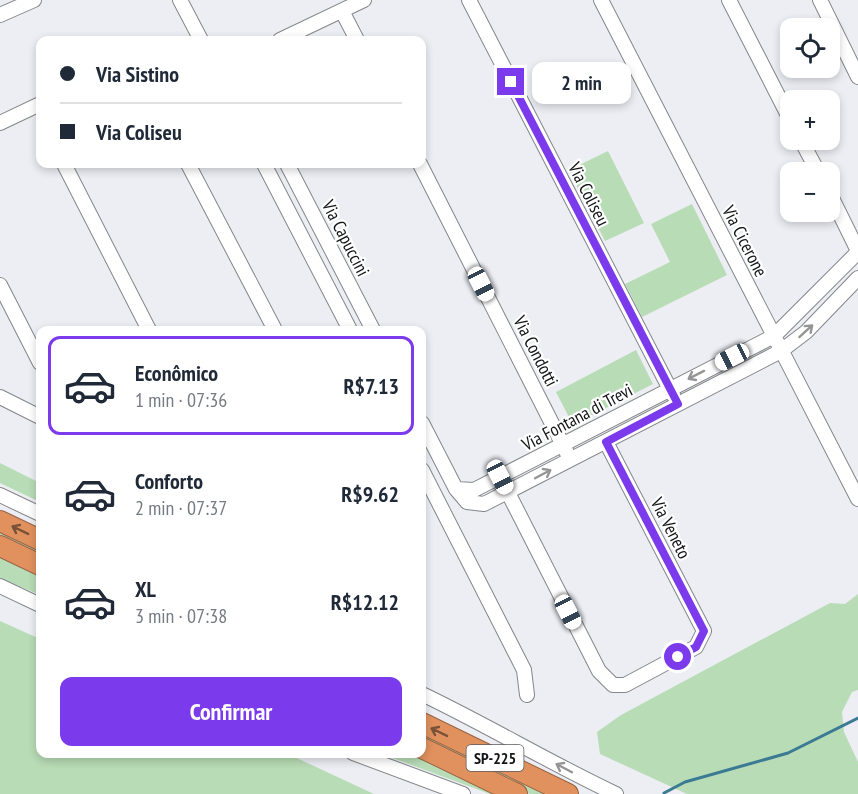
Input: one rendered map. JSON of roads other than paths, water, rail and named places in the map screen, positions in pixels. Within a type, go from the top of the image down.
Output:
[{"type":"highway","points":[[0,520],[36,538]]},
{"type":"highway","points":[[0,548],[33,562]]},
{"type":"highway","name":"SP-225","points":[[426,725],[568,794]]},
{"type":"highway","name":"SP-225","points":[[426,750],[517,794]]},
{"type":"street","points":[[0,15],[34,0]]},
{"type":"street","points":[[180,0],[199,36]]},
{"type":"street","points":[[289,36],[364,0]]},
{"type":"street","name":"Via Coliseu","points":[[469,0],[678,404]]},
{"type":"street","name":"Via Cicerone","points":[[601,0],[858,499]]},
{"type":"street","points":[[729,0],[780,99]]},
{"type":"street","points":[[819,0],[858,77]]},
{"type":"street","points":[[342,11],[355,36]]},
{"type":"street","points":[[0,123],[36,111]]},
{"type":"street","points":[[66,168],[147,326]]},
{"type":"street","points":[[190,168],[273,326]]},
{"type":"street","points":[[266,168],[348,326]]},
{"type":"street","name":"Via Capuccini","points":[[289,168],[371,326]]},
{"type":"street","name":"Via Condotti","points":[[422,168],[570,459]]},
{"type":"street","points":[[840,209],[854,231],[858,251]]},
{"type":"street","name":"Via Fontana di Trevi","points":[[456,489],[474,490],[774,336],[858,251]]},
{"type":"street","name":"Via Fontana di Trevi","points":[[456,489],[467,502],[484,504],[781,351],[806,332],[858,278]]},
{"type":"street","points":[[0,285],[36,355]]},
{"type":"street","points":[[0,397],[36,412]]},
{"type":"street","points":[[426,431],[456,489]]},
{"type":"street","name":"Via Veneto","points":[[508,492],[599,671],[613,685],[625,685],[696,647],[704,631],[606,442]]},
{"type":"street","points":[[500,477],[508,492]]},
{"type":"street","points":[[426,478],[525,670],[527,695]]},
{"type":"street","points":[[0,495],[36,512]]},
{"type":"street","points":[[0,586],[36,603]]},
{"type":"street","points":[[426,696],[616,794]]},
{"type":"street","points":[[366,758],[463,794]]},
{"type":"waterway","points":[[664,793],[685,782],[788,753],[858,718]]}]
